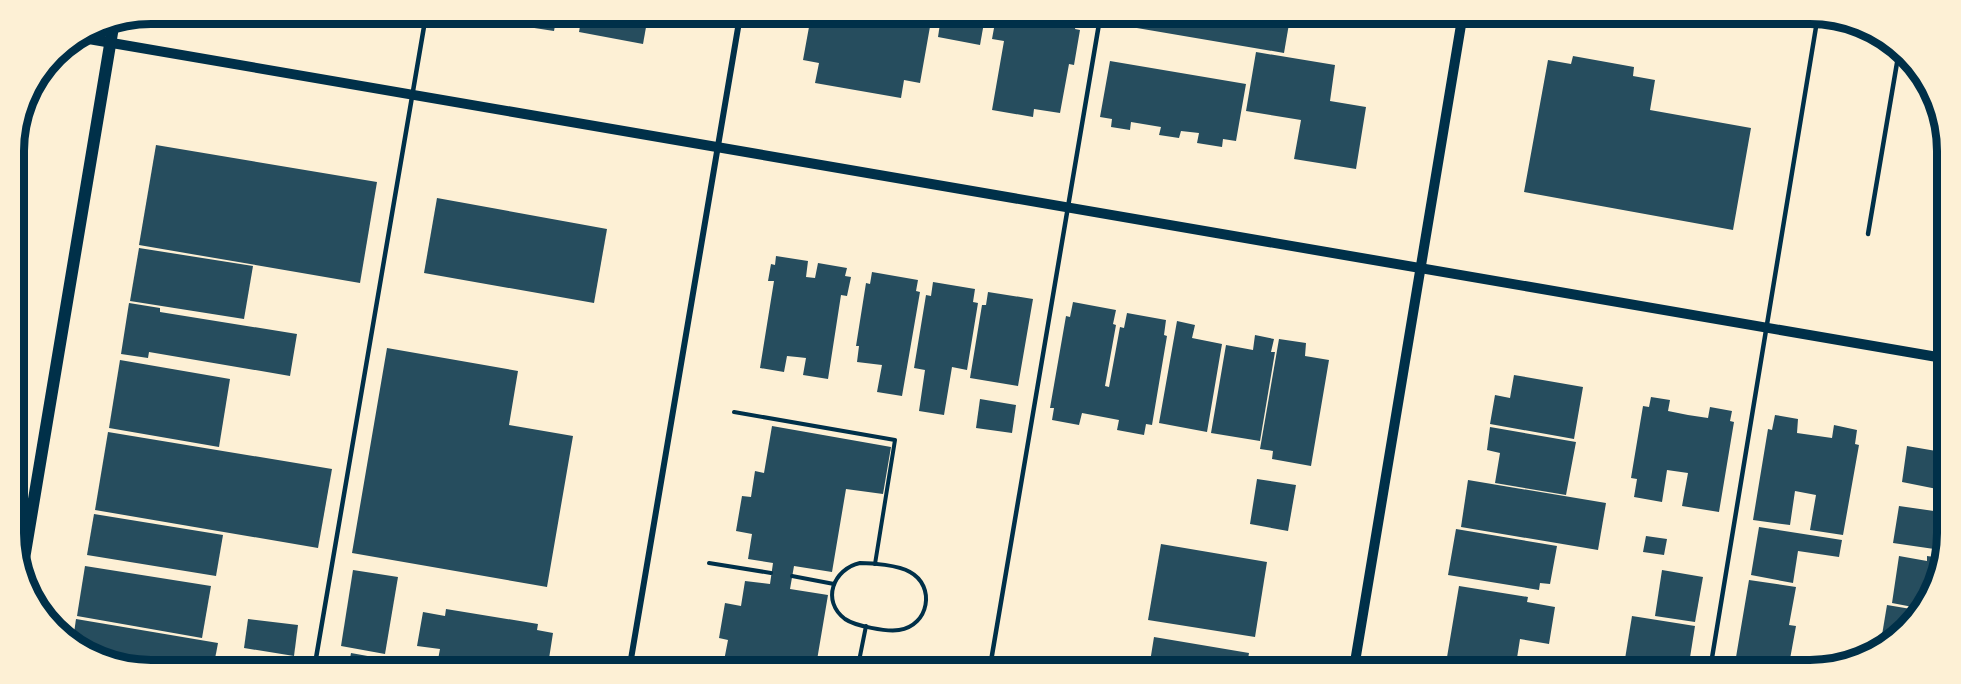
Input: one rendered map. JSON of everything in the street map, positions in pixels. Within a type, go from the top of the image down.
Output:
[{"type":"main road","points":[[25,552],[112,30]]},
{"type":"street","points":[[631,660],[739,24]]},
{"type":"street","points":[[1355,660],[1461,24]]},
{"type":"street","points":[[91,39],[1937,357]]},
{"type":"lane","points":[[316,660],[424,24]]},
{"type":"lane","points":[[991,660],[1099,24]]},
{"type":"lane","points":[[1712,660],[1817,24]]},
{"type":"lane","points":[[1868,234],[1898,60]]},
{"type":"path","points":[[734,412],[895,440],[875,564]]},
{"type":"path","points":[[709,562],[771,573]]},
{"type":"path","points":[[875,564],[909,571],[923,585],[926,607],[922,617],[914,625],[893,631],[866,626],[843,618],[836,609],[832,599],[834,584],[842,571],[850,565],[875,564]]},
{"type":"path","points":[[792,576],[834,584]]},
{"type":"path","points":[[859,660],[866,626]]},
{"type":"building","points":[[508,24],[555,24],[554,31]]},
{"type":"building","points":[[580,24],[647,24],[643,44],[579,32]]},
{"type":"building","points":[[810,24],[930,24],[920,83],[904,80],[901,98],[815,83],[819,63],[803,60]]},
{"type":"building","points":[[940,24],[984,24],[980,45],[938,37]]},
{"type":"building","points":[[995,24],[1076,24],[1075,29],[1080,30],[1074,65],[1069,64],[1060,113],[1034,109],[1033,117],[992,110],[1004,41],[992,39]]},
{"type":"building","points":[[1132,24],[1289,24],[1284,53],[1131,27]]},
{"type":"building","points":[[1256,52],[1335,65],[1330,101],[1366,107],[1356,169],[1294,159],[1301,120],[1246,111]]},
{"type":"building","points":[[1573,56],[1634,67],[1633,76],[1655,80],[1650,110],[1751,128],[1733,230],[1524,192],[1548,60],[1571,64]]},
{"type":"building","points":[[1110,61],[1246,84],[1236,141],[1223,139],[1222,147],[1197,143],[1199,133],[1181,131],[1179,138],[1159,135],[1161,127],[1131,122],[1130,130],[1111,127],[1112,119],[1100,117]]},
{"type":"building","points":[[156,145],[377,182],[360,283],[139,245]]},
{"type":"building","points":[[437,198],[607,229],[594,303],[424,273]]},
{"type":"building","points":[[139,248],[253,266],[244,319],[130,301]]},
{"type":"building","points":[[776,256],[808,261],[806,277],[815,278],[818,263],[847,268],[845,276],[851,277],[847,296],[841,295],[828,379],[803,375],[806,358],[787,356],[784,372],[760,368],[774,281],[768,281],[771,264],[775,265]]},
{"type":"building","points":[[872,272],[918,280],[916,291],[920,292],[902,396],[877,392],[882,365],[857,362],[859,346],[856,346],[866,283],[870,284]]},
{"type":"building","points":[[933,282],[975,289],[973,302],[978,303],[967,370],[952,367],[944,415],[919,411],[925,370],[914,368],[926,295],[931,296]]},
{"type":"building","points":[[988,292],[1033,299],[1018,386],[970,378],[982,305],[986,305]]},
{"type":"building","points":[[1073,302],[1116,310],[1113,324],[1116,325],[1105,386],[1109,387],[1120,327],[1124,328],[1127,313],[1166,320],[1164,335],[1167,336],[1152,425],[1146,424],[1144,435],[1117,430],[1119,420],[1082,413],[1079,425],[1052,420],[1054,408],[1050,408],[1066,316],[1070,317]]},
{"type":"building","points":[[129,303],[160,308],[160,312],[297,334],[290,376],[149,352],[148,358],[121,354]]},
{"type":"building","points":[[1177,321],[1195,325],[1192,338],[1222,344],[1207,432],[1159,423]]},
{"type":"building","points":[[1255,335],[1274,339],[1271,352],[1275,352],[1260,441],[1211,433],[1226,345],[1253,350]]},
{"type":"building","points":[[1279,339],[1306,343],[1305,356],[1329,360],[1311,466],[1272,459],[1273,451],[1260,449]]},
{"type":"building","points":[[387,348],[518,371],[509,425],[573,436],[547,587],[352,553]]},
{"type":"building","points":[[120,360],[230,379],[219,447],[109,428]]},
{"type":"building","points":[[1514,375],[1583,387],[1574,439],[1490,424],[1495,395],[1510,398]]},
{"type":"building","points":[[1651,397],[1670,400],[1668,411],[1688,415],[1708,418],[1710,407],[1732,411],[1730,421],[1734,422],[1719,512],[1682,506],[1688,473],[1667,470],[1662,502],[1634,497],[1637,479],[1631,478],[1643,406],[1649,407]]},
{"type":"building","points":[[980,399],[1016,405],[1012,433],[976,428]]},
{"type":"building","points":[[1775,415],[1798,419],[1797,433],[1832,438],[1834,425],[1857,430],[1855,444],[1859,445],[1843,535],[1810,530],[1816,495],[1795,491],[1790,525],[1753,520],[1768,429],[1772,430]]},
{"type":"building","points":[[772,426],[891,447],[883,494],[846,489],[832,572],[794,566],[790,589],[828,595],[817,660],[724,660],[728,640],[719,638],[725,603],[741,606],[745,581],[770,584],[773,563],[748,559],[752,534],[736,531],[742,496],[751,497],[755,471],[764,473]]},
{"type":"building","points":[[1490,427],[1576,442],[1566,495],[1495,483],[1500,453],[1487,450]]},
{"type":"building","points":[[108,432],[332,469],[318,548],[95,510]]},
{"type":"building","points":[[1907,446],[1937,451],[1937,489],[1902,482]]},
{"type":"building","points":[[1257,479],[1296,485],[1288,531],[1250,524]]},
{"type":"building","points":[[1468,480],[1606,503],[1598,550],[1461,527]]},
{"type":"building","points":[[1937,489],[1936,549],[1893,543],[1899,506],[1934,511]]},
{"type":"building","points":[[94,514],[223,535],[216,576],[87,555]]},
{"type":"building","points":[[1759,527],[1842,540],[1839,557],[1798,551],[1793,583],[1751,575]]},
{"type":"building","points":[[1456,529],[1557,546],[1550,584],[1540,583],[1539,590],[1448,575]]},
{"type":"building","points":[[1646,536],[1667,539],[1664,555],[1643,552]]},
{"type":"building","points":[[1161,544],[1267,562],[1255,637],[1148,620]]},
{"type":"building","points":[[1899,556],[1927,561],[1927,556],[1935,557],[1924,589],[1913,607],[1892,603]]},
{"type":"building","points":[[85,566],[211,586],[202,638],[77,616]]},
{"type":"building","points":[[353,570],[398,577],[385,654],[341,646]]},
{"type":"building","points":[[1662,570],[1703,577],[1695,622],[1655,616]]},
{"type":"building","points":[[1749,580],[1796,587],[1789,625],[1796,626],[1790,660],[1736,660]]},
{"type":"building","points":[[1459,586],[1528,597],[1527,602],[1555,607],[1549,644],[1520,639],[1517,658],[1528,660],[1447,660]]},
{"type":"building","points":[[1887,605],[1911,609],[1894,628],[1882,637]]},
{"type":"building","points":[[446,609],[538,624],[537,630],[553,633],[549,660],[438,660],[440,649],[417,646],[423,612],[445,616]]},
{"type":"building","points":[[1632,616],[1695,626],[1690,660],[1625,660]]},
{"type":"building","points":[[76,619],[218,643],[215,660],[143,660],[110,653],[95,647],[74,633]]},
{"type":"building","points":[[248,619],[298,625],[294,656],[244,648]]},
{"type":"building","points":[[1154,637],[1249,653],[1248,659],[1253,660],[1150,660]]},
{"type":"building","points":[[351,653],[373,657],[372,660],[350,660]]}]
